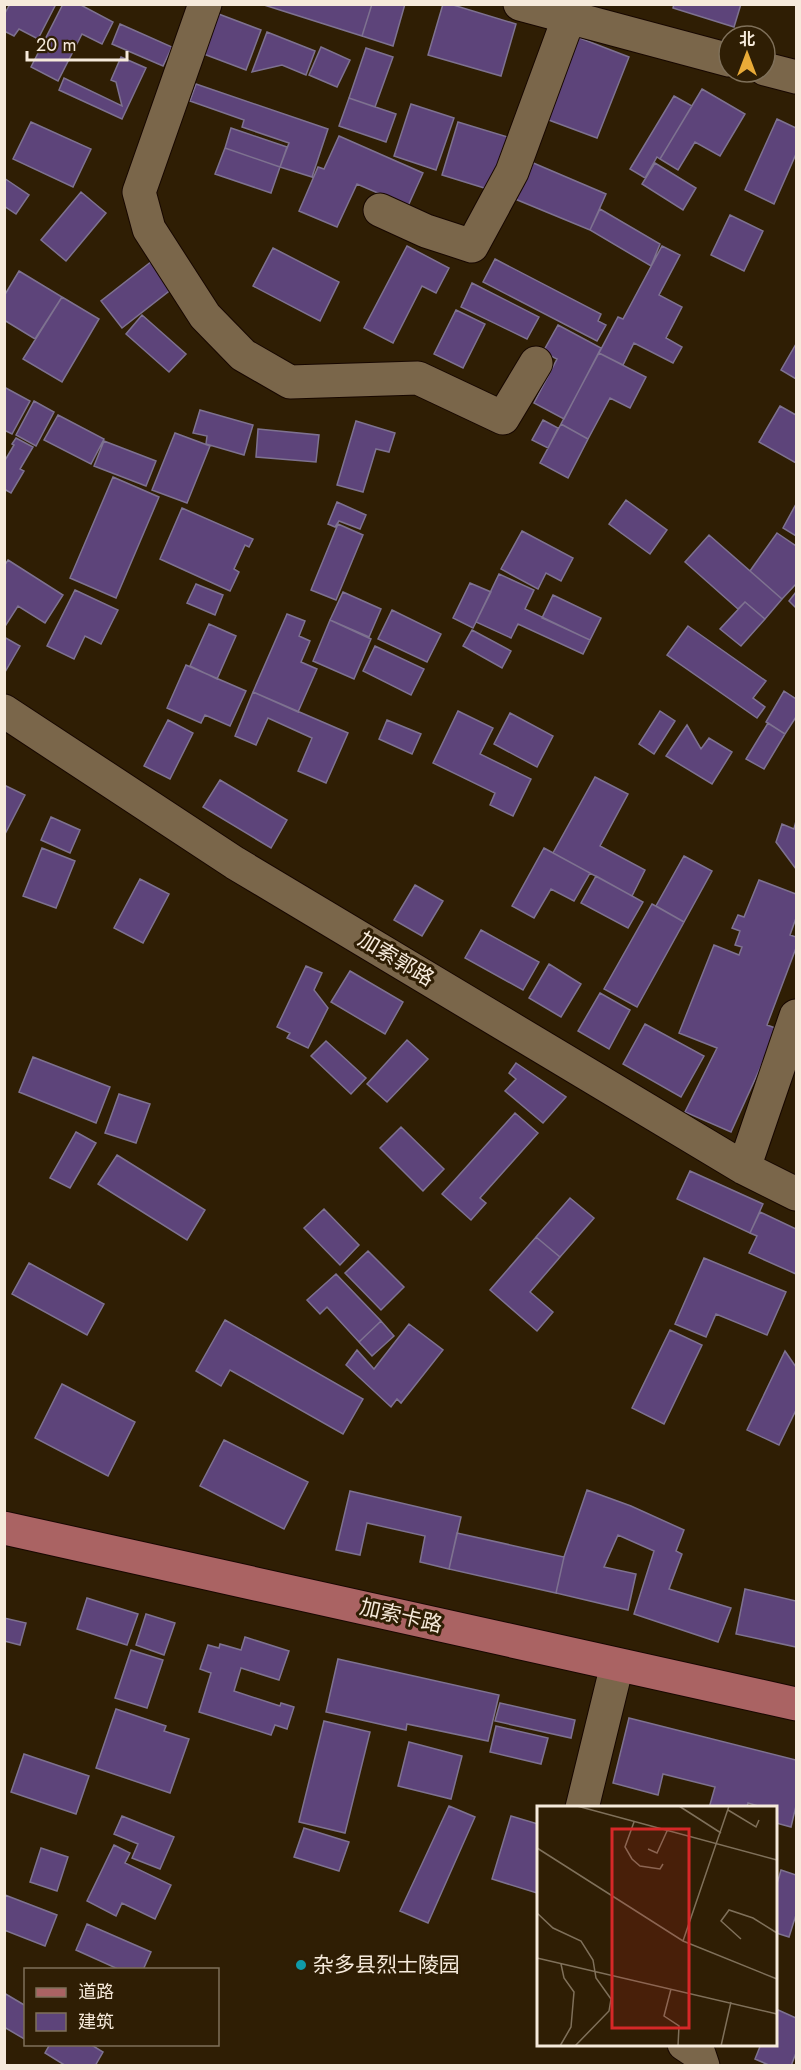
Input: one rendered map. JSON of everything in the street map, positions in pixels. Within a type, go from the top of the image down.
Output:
[{"type":"main road","name":"加索卡路","points":[[4,1528],[796,1704]]},
{"type":"street","points":[[205,4],[139,192],[149,229],[205,316],[243,356],[290,382],[418,378],[503,418],[536,363]]},
{"type":"street","points":[[520,4],[717,57]]},
{"type":"street","points":[[380,210],[426,231],[472,246],[512,171],[569,17]]},
{"type":"street","points":[[777,72],[796,77]]},
{"type":"street","name":"加索郭路","points":[[4,711],[236,863],[744,1168],[796,1194]]},
{"type":"street","points":[[744,1168],[796,1016]]},
{"type":"street","points":[[582,1806],[617,1665]]},
{"type":"street","points":[[687,2046],[699,2054],[703,2066]]},
{"type":"building","points":[[10,4],[56,4],[38,39],[19,29],[14,36],[4,31],[4,15]]},
{"type":"building","points":[[63,4],[79,4],[113,22],[102,44],[82,34],[58,81],[31,67]]},
{"type":"building","points":[[261,4],[372,4],[362,36]]},
{"type":"building","points":[[372,4],[405,4],[393,46],[362,36]]},
{"type":"building","points":[[443,4],[450,4],[516,24],[501,76],[428,55]]},
{"type":"building","points":[[674,4],[741,4],[735,24],[724,24],[673,8]]},
{"type":"building","points":[[216,13],[261,30],[246,70],[201,53]]},
{"type":"building","points":[[120,24],[172,47],[163,66],[112,44]]},
{"type":"building","points":[[267,32],[315,51],[306,75],[282,65],[252,72]]},
{"type":"building","points":[[577,37],[629,57],[597,138],[546,119]]},
{"type":"building","points":[[321,47],[350,60],[337,87],[309,75]]},
{"type":"building","points":[[366,48],[393,57],[375,107],[349,98]]},
{"type":"building","points":[[121,57],[146,68],[122,119],[59,90],[64,78],[122,106],[116,82],[111,80]]},
{"type":"building","points":[[196,84],[328,129],[312,177],[280,167],[289,143],[242,127],[244,120],[190,101]]},
{"type":"building","points":[[702,89],[745,114],[720,156],[695,142],[678,170],[660,159]]},
{"type":"building","points":[[674,96],[692,106],[660,159],[657,157],[645,178],[630,169]]},
{"type":"building","points":[[349,98],[396,114],[386,142],[339,126]]},
{"type":"building","points":[[411,104],[454,118],[436,170],[394,156]]},
{"type":"building","points":[[777,119],[796,128],[796,154],[774,204],[745,190]]},
{"type":"building","points":[[31,122],[91,149],[73,187],[13,159]]},
{"type":"building","points":[[458,122],[511,138],[494,191],[442,175]]},
{"type":"building","points":[[231,128],[287,147],[280,167],[225,148]]},
{"type":"building","points":[[339,136],[423,173],[408,206],[357,184],[337,227],[299,211],[318,167],[324,169]]},
{"type":"building","points":[[225,148],[280,167],[271,193],[215,174]]},
{"type":"building","points":[[531,162],[606,194],[590,230],[515,199]]},
{"type":"building","points":[[655,163],[696,188],[683,210],[642,184]]},
{"type":"building","points":[[4,178],[29,195],[16,214],[4,206]]},
{"type":"building","points":[[81,192],[106,213],[66,261],[41,240]]},
{"type":"building","points":[[600,209],[660,244],[651,266],[590,230]]},
{"type":"building","points":[[730,215],[763,231],[744,271],[711,255]]},
{"type":"building","points":[[407,246],[449,268],[436,293],[422,286],[393,343],[364,328]]},
{"type":"building","points":[[662,246],[680,255],[659,295],[682,307],[666,338],[682,347],[673,363],[634,343],[623,365],[599,353],[618,317],[623,319]]},
{"type":"building","points":[[273,248],[339,282],[320,321],[253,286]]},
{"type":"building","points":[[495,259],[601,314],[598,321],[606,325],[597,341],[483,282]]},
{"type":"building","points":[[152,261],[173,288],[122,328],[101,301]]},
{"type":"building","points":[[19,271],[62,297],[35,339],[4,320],[4,296]]},
{"type":"building","points":[[472,283],[539,317],[527,339],[461,307]]},
{"type":"building","points":[[62,297],[99,319],[62,382],[23,359]]},
{"type":"building","points":[[456,310],[485,324],[463,368],[434,354]]},
{"type":"building","points":[[142,315],[186,354],[169,372],[126,334]]},
{"type":"building","points":[[558,325],[601,348],[564,419],[534,403],[557,359],[543,352]]},
{"type":"building","points":[[796,344],[796,379],[781,370]]},
{"type":"building","points":[[599,353],[646,377],[630,408],[610,398],[588,439],[561,424]]},
{"type":"building","points":[[4,387],[30,401],[12,434],[4,430]]},
{"type":"building","points":[[34,401],[54,412],[36,446],[16,435]]},
{"type":"building","points":[[780,406],[796,415],[796,463],[759,442]]},
{"type":"building","points":[[200,410],[253,425],[244,455],[206,444],[207,436],[193,433]]},
{"type":"building","points":[[58,415],[104,439],[91,464],[44,440]]},
{"type":"building","points":[[543,420],[558,428],[548,448],[532,440]]},
{"type":"building","points":[[356,421],[395,433],[389,452],[376,449],[363,492],[337,485]]},
{"type":"building","points":[[561,424],[588,439],[568,478],[540,463]]},
{"type":"building","points":[[258,429],[319,435],[316,462],[256,457]]},
{"type":"building","points":[[175,433],[210,446],[187,503],[152,490]]},
{"type":"building","points":[[16,438],[33,447],[20,469],[24,471],[11,493],[4,489],[4,462]]},
{"type":"building","points":[[104,441],[156,461],[146,486],[94,466]]},
{"type":"building","points":[[113,477],[159,497],[116,598],[70,578]]},
{"type":"building","points":[[626,500],[667,530],[650,554],[609,524]]},
{"type":"building","points":[[337,502],[366,515],[360,529],[339,521],[335,527],[328,524]]},
{"type":"building","points":[[796,504],[796,536],[783,528]]},
{"type":"building","points":[[182,508],[253,539],[249,547],[245,545],[234,569],[239,572],[230,591],[160,559]]},
{"type":"building","points":[[338,524],[363,535],[336,600],[311,590]]},
{"type":"building","points":[[522,531],[573,558],[561,581],[546,573],[538,589],[501,569]]},
{"type":"building","points":[[777,533],[796,546],[796,584],[782,599],[750,571]]},
{"type":"building","points":[[709,535],[782,599],[765,619],[745,602],[738,609],[685,562]]},
{"type":"building","points":[[8,560],[63,595],[45,623],[18,606],[4,628],[4,566]]},
{"type":"building","points":[[499,574],[534,590],[525,609],[590,640],[583,654],[518,624],[511,638],[476,622]]},
{"type":"building","points":[[470,583],[491,592],[473,628],[453,618]]},
{"type":"building","points":[[196,584],[223,595],[215,615],[187,603]]},
{"type":"building","points":[[75,590],[118,610],[101,644],[85,636],[74,659],[47,646]]},
{"type":"building","points":[[343,592],[381,609],[369,637],[330,620]]},
{"type":"building","points":[[796,592],[796,608],[789,601]]},
{"type":"building","points":[[553,595],[601,618],[590,640],[542,618]]},
{"type":"building","points":[[745,602],[765,619],[741,646],[720,629]]},
{"type":"building","points":[[392,610],[441,634],[427,662],[378,639]]},
{"type":"building","points":[[287,614],[305,621],[299,636],[310,641],[301,662],[317,669],[298,712],[253,692]]},
{"type":"building","points":[[330,620],[371,639],[354,679],[313,661]]},
{"type":"building","points":[[209,624],[236,636],[217,679],[190,666]]},
{"type":"building","points":[[688,626],[766,681],[753,698],[765,707],[757,718],[667,655]]},
{"type":"building","points":[[472,630],[511,651],[502,668],[463,646]]},
{"type":"building","points":[[4,637],[20,646],[5,672],[4,672]]},
{"type":"building","points":[[375,646],[424,669],[411,695],[363,671]]},
{"type":"building","points":[[186,665],[246,691],[230,726],[205,715],[201,723],[167,708]]},
{"type":"building","points":[[784,691],[796,699],[796,717],[785,734],[766,722]]},
{"type":"building","points":[[253,692],[348,733],[326,783],[298,771],[312,738],[268,718],[256,745],[235,736]]},
{"type":"building","points":[[458,711],[493,728],[480,754],[531,779],[513,816],[490,805],[495,793],[433,763]]},
{"type":"building","points":[[660,711],[675,721],[654,754],[639,744]]},
{"type":"building","points":[[510,713],[553,736],[537,767],[494,744]]},
{"type":"building","points":[[168,720],[193,733],[170,779],[144,766]]},
{"type":"building","points":[[387,720],[421,734],[412,754],[379,739]]},
{"type":"building","points":[[768,723],[785,734],[764,769],[746,759]]},
{"type":"building","points":[[687,725],[701,749],[709,738],[732,752],[712,784],[666,756]]},
{"type":"building","points":[[595,777],[628,794],[600,846],[645,870],[632,896],[553,853]]},
{"type":"building","points":[[220,780],[287,820],[271,848],[203,807]]},
{"type":"building","points":[[4,785],[25,795],[4,836]]},
{"type":"building","points":[[51,817],[80,830],[70,853],[41,840]]},
{"type":"building","points":[[796,821],[796,869],[776,842],[782,824],[794,829]]},
{"type":"building","points":[[42,848],[75,861],[56,908],[23,896]]},
{"type":"building","points":[[544,848],[590,873],[574,901],[551,889],[534,918],[512,906]]},
{"type":"building","points":[[684,856],[712,871],[684,922],[656,906]]},
{"type":"building","points":[[596,876],[643,902],[628,928],[581,903]]},
{"type":"building","points":[[140,879],[169,894],[143,943],[114,928]]},
{"type":"building","points":[[759,880],[796,894],[796,918],[790,935],[796,937],[796,948],[767,1025],[778,1029],[731,1132],[685,1112],[717,1048],[679,1033],[714,945],[739,955],[742,947],[735,945],[740,931],[732,928],[738,915],[744,917]]},
{"type":"building","points":[[415,885],[443,901],[422,936],[394,920]]},
{"type":"building","points":[[652,904],[684,922],[637,1007],[604,989]]},
{"type":"building","points":[[481,930],[539,962],[523,990],[465,958]]},
{"type":"building","points":[[549,964],[581,984],[561,1017],[529,998]]},
{"type":"building","points":[[306,966],[322,973],[314,990],[328,1008],[308,1048],[287,1038],[290,1033],[277,1027]]},
{"type":"building","points":[[350,971],[403,1002],[385,1034],[331,1002]]},
{"type":"building","points":[[600,993],[630,1010],[609,1049],[578,1031]]},
{"type":"building","points":[[645,1024],[704,1056],[681,1097],[623,1064]]},
{"type":"building","points":[[407,1040],[428,1059],[387,1102],[367,1084]]},
{"type":"building","points":[[326,1041],[366,1078],[351,1094],[311,1056]]},
{"type":"building","points":[[33,1057],[110,1087],[96,1123],[19,1092]]},
{"type":"building","points":[[516,1063],[566,1097],[543,1123],[505,1091],[516,1079],[509,1073]]},
{"type":"building","points":[[119,1094],[150,1104],[136,1143],[105,1133]]},
{"type":"building","points":[[515,1113],[538,1133],[480,1198],[486,1203],[471,1220],[442,1194]]},
{"type":"building","points":[[401,1127],[444,1169],[423,1191],[380,1148]]},
{"type":"building","points":[[76,1132],[96,1143],[70,1188],[50,1178]]},
{"type":"building","points":[[117,1155],[205,1210],[187,1240],[98,1184]]},
{"type":"building","points":[[690,1171],[763,1204],[750,1233],[677,1199]]},
{"type":"building","points":[[570,1198],[594,1218],[560,1257],[536,1237]]},
{"type":"building","points":[[324,1209],[359,1245],[340,1265],[304,1228]]},
{"type":"building","points":[[760,1212],[796,1229],[796,1274],[749,1253],[757,1236],[750,1233]]},
{"type":"building","points":[[536,1237],[560,1257],[530,1292],[553,1312],[537,1331],[490,1290]]},
{"type":"building","points":[[368,1251],[404,1287],[381,1310],[345,1273]]},
{"type":"building","points":[[704,1258],[786,1292],[767,1335],[716,1314],[706,1337],[675,1324]]},
{"type":"building","points":[[29,1263],[104,1304],[87,1335],[12,1294]]},
{"type":"building","points":[[336,1274],[381,1321],[359,1342],[327,1307],[320,1314],[307,1300]]},
{"type":"building","points":[[225,1320],[363,1399],[343,1434],[230,1370],[221,1386],[196,1371]]},
{"type":"building","points":[[381,1321],[394,1336],[372,1356],[359,1342]]},
{"type":"building","points":[[409,1324],[443,1350],[401,1403],[397,1399],[391,1407],[346,1365],[357,1350],[374,1369]]},
{"type":"building","points":[[670,1330],[702,1345],[664,1424],[632,1408]]},
{"type":"building","points":[[785,1351],[796,1367],[796,1410],[779,1445],[747,1430]]},
{"type":"building","points":[[62,1384],[135,1422],[108,1476],[35,1438]]},
{"type":"building","points":[[224,1440],[308,1482],[284,1529],[200,1486]]},
{"type":"building","points":[[587,1490],[631,1506],[684,1530],[676,1551],[682,1554],[669,1589],[731,1608],[718,1642],[634,1614],[654,1551],[618,1535],[604,1567],[636,1574],[628,1610],[556,1593],[564,1557]]},
{"type":"building","points":[[350,1491],[461,1517],[449,1569],[420,1562],[425,1536],[367,1523],[360,1555],[336,1550]]},
{"type":"building","points":[[457,1533],[564,1557],[556,1593],[449,1569]]},
{"type":"building","points":[[745,1589],[796,1601],[796,1647],[736,1634]]},
{"type":"building","points":[[87,1598],[138,1614],[127,1645],[77,1629]]},
{"type":"building","points":[[146,1614],[175,1623],[164,1655],[136,1645]]},
{"type":"building","points":[[4,1618],[26,1623],[20,1645],[4,1641]]},
{"type":"building","points":[[245,1637],[289,1651],[279,1680],[241,1668],[234,1691],[280,1706],[281,1703],[294,1707],[287,1729],[275,1725],[271,1735],[199,1712],[211,1673],[200,1669],[208,1645],[219,1648],[220,1644],[241,1650]]},
{"type":"building","points":[[131,1650],[163,1660],[147,1708],[115,1698]]},
{"type":"building","points":[[338,1659],[499,1695],[488,1741],[407,1724],[406,1730],[326,1712]]},
{"type":"building","points":[[500,1703],[575,1720],[571,1738],[495,1721]]},
{"type":"building","points":[[116,1709],[166,1726],[164,1731],[189,1739],[170,1793],[96,1768]]},
{"type":"building","points":[[629,1718],[796,1760],[796,1806],[791,1827],[777,1823],[777,1806],[758,1806],[748,1803],[747,1806],[710,1806],[715,1787],[663,1774],[658,1795],[613,1783]]},
{"type":"building","points":[[324,1721],[370,1732],[345,1833],[299,1822]]},
{"type":"building","points":[[496,1726],[548,1738],[541,1764],[490,1752]]},
{"type":"building","points":[[409,1742],[462,1756],[451,1799],[398,1786]]},
{"type":"building","points":[[24,1754],[89,1776],[76,1814],[11,1792]]},
{"type":"building","points":[[449,1806],[475,1817],[428,1923],[400,1911]]},
{"type":"building","points":[[122,1816],[174,1837],[160,1869],[132,1858],[138,1844],[114,1834]]},
{"type":"building","points":[[511,1816],[537,1824],[537,1893],[492,1879]]},
{"type":"building","points":[[304,1828],[349,1842],[339,1871],[294,1857]]},
{"type":"building","points":[[114,1845],[130,1853],[125,1863],[171,1885],[155,1919],[122,1903],[116,1916],[87,1901]]},
{"type":"building","points":[[41,1848],[68,1857],[57,1891],[30,1882]]},
{"type":"building","points":[[781,1870],[796,1875],[796,1915],[789,1937],[777,1933],[777,1884]]},
{"type":"building","points":[[5,1895],[57,1915],[45,1946],[4,1930]]},
{"type":"building","points":[[87,1924],[151,1952],[144,1968],[116,1968],[76,1950]]},
{"type":"building","points":[[4,1993],[24,2005],[24,2039],[4,2027]]},
{"type":"building","points":[[777,2009],[796,2018],[796,2053],[791,2066],[771,2066],[755,2059],[760,2046],[777,2046]]},
{"type":"building","points":[[49,2046],[93,2046],[103,2052],[95,2066],[66,2066],[45,2053]]},
{"type":"place","name":"杂多县烈士陵园","points":[[301,1965]]}]
